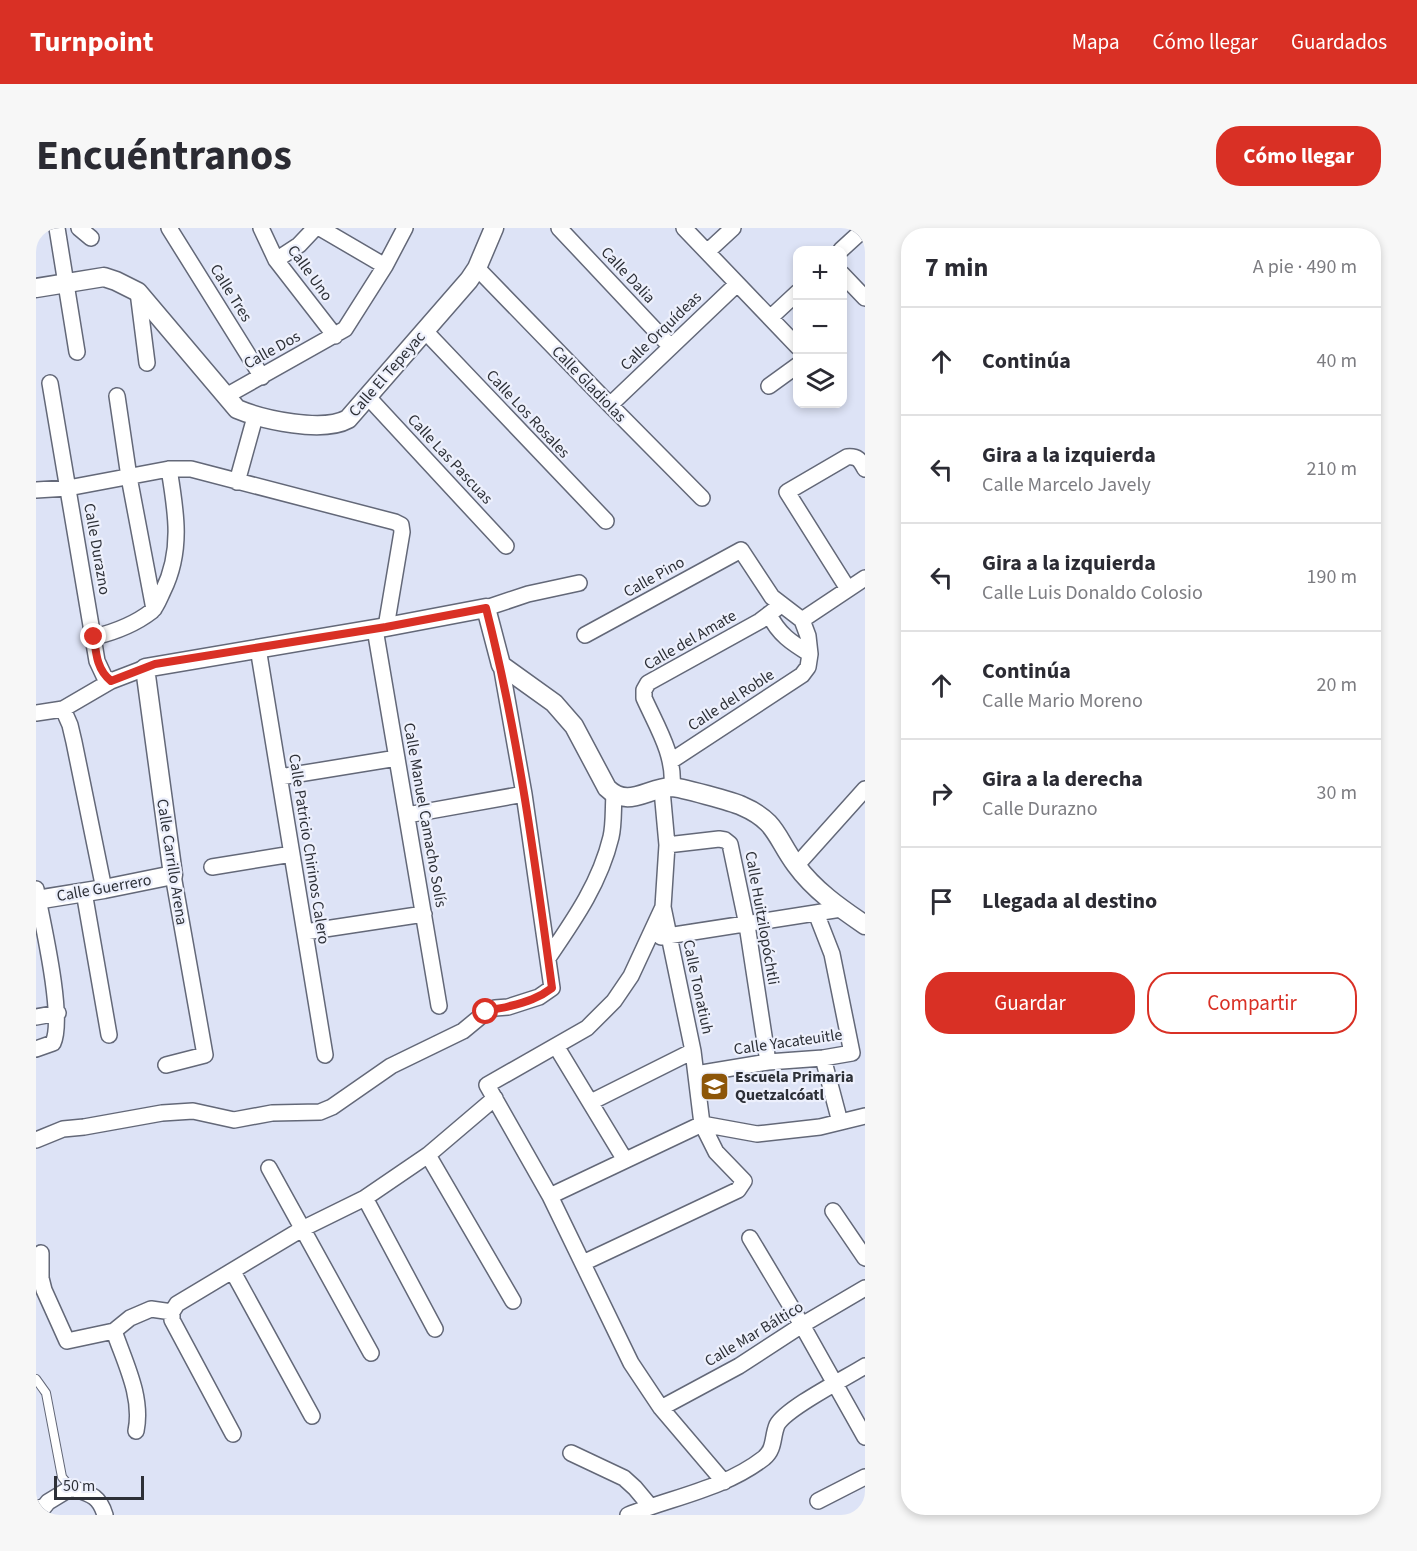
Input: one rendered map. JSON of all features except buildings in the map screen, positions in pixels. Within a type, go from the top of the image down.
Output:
[{"type":"street","points":[[57,228],[77,352]]},
{"type":"street","points":[[79,228],[91,238]]},
{"type":"street","name":"Calle Tres","points":[[169,228],[261,377]]},
{"type":"street","name":"Calle Uno","points":[[261,228],[276,260],[335,336]]},
{"type":"street","points":[[276,260],[299,245],[315,228]]},
{"type":"street","points":[[320,228],[385,266]]},
{"type":"street","name":"Calle Dos","points":[[226,396],[345,329],[385,266],[405,228]]},
{"type":"street","name":"Calle El Tepeyac","points":[[255,417],[324,426],[338,425],[348,419],[477,268],[494,228]]},
{"type":"street","name":"Calle Dalia","points":[[559,228],[670,346]]},
{"type":"street","points":[[684,228],[793,343]]},
{"type":"street","points":[[707,252],[733,228]]},
{"type":"street","points":[[845,246],[865,228]]},
{"type":"street","name":"Calle Gladiolas","points":[[477,268],[702,498]]},
{"type":"street","points":[[36,288],[104,278],[138,292],[237,409],[255,417],[237,482],[191,469],[169,469],[68,488],[36,490]]},
{"type":"street","points":[[847,278],[865,298]]},
{"type":"street","name":"Calle Orquídeas","points":[[610,405],[737,284]]},
{"type":"street","points":[[138,292],[147,363]]},
{"type":"street","points":[[770,318],[793,297]]},
{"type":"street","name":"Calle Los Rosales","points":[[425,331],[606,521]]},
{"type":"street","points":[[769,386],[793,369]]},
{"type":"street","name":"Calle Durazno","points":[[50,383],[97,661],[104,676],[111,681]]},
{"type":"street","points":[[117,396],[129,477],[154,609]]},
{"type":"street","name":"Calle Las Pascuas","points":[[368,397],[506,546]]},
{"type":"street","points":[[848,589],[787,492],[847,457],[860,460],[865,469]]},
{"type":"street","points":[[94,637],[120,630],[154,609],[168,582],[175,559],[177,513],[169,469]]},
{"type":"street","name":"Calle Manuel Camacho Solís","points":[[237,482],[401,525],[402,532],[381,628],[397,758],[439,1006]]},
{"type":"street","name":"Calle Pino","points":[[585,635],[741,550],[772,597],[775,610]]},
{"type":"street","points":[[802,620],[865,578]]},
{"type":"street","points":[[36,713],[63,710],[111,681],[145,668],[486,608],[528,594],[579,583]]},
{"type":"street","points":[[36,1140],[63,1129],[162,1113],[194,1111],[234,1120],[272,1113],[320,1112],[332,1107],[391,1066],[463,1031],[486,1012],[539,998],[552,988],[524,794],[501,665],[486,608]]},
{"type":"street","points":[[775,610],[802,620],[808,636],[809,661],[775,627],[775,610]]},
{"type":"street","name":"Calle del Amate","points":[[663,907],[667,845],[667,788],[673,773],[671,761],[644,698],[644,690],[648,684],[775,610]]},
{"type":"street","name":"Calle Patricio Chirinos Calero","points":[[258,648],[325,1055]]},
{"type":"street","name":"Calle del Roble","points":[[671,761],[802,675],[809,661]]},
{"type":"street","points":[[501,665],[554,703],[574,726],[607,788],[614,795],[627,798],[667,788],[741,806],[768,820],[796,866],[829,900],[865,925]]},
{"type":"street","name":"Calle Carrillo Arena","points":[[145,668],[173,875],[204,1055],[166,1065]]},
{"type":"street","points":[[63,710],[74,742],[104,890]]},
{"type":"street","points":[[279,777],[397,758]]},
{"type":"street","points":[[796,866],[865,789]]},
{"type":"street","points":[[407,815],[524,794]]},
{"type":"street","points":[[548,958],[578,914],[599,874],[611,836],[614,795]]},
{"type":"street","name":"Calle Huitzilopóchtli","points":[[667,845],[719,839],[730,844],[747,925],[768,1062]]},
{"type":"street","points":[[212,867],[292,854]]},
{"type":"street","name":"Calle Guerrero","points":[[37,896],[104,890],[173,875]]},
{"type":"street","points":[[84,892],[109,1035]]},
{"type":"street","points":[[36,1049],[53,1043],[56,1036],[58,1013],[37,896]]},
{"type":"street","points":[[663,907],[631,976],[614,1001],[587,1028],[487,1085],[550,1196],[631,1363],[661,1408],[724,1482]]},
{"type":"street","name":"Calle Tonatiuh","points":[[583,1263],[743,1186],[744,1181],[716,1152],[702,1124],[693,1051],[663,907]]},
{"type":"street","points":[[649,937],[669,937],[841,909]]},
{"type":"street","name":"Calle Yacateuitle","points":[[696,1074],[768,1062],[823,1058],[852,1053],[832,954],[816,913]]},
{"type":"street","points":[[305,932],[424,914]]},
{"type":"street","points":[[36,1017],[58,1013]]},
{"type":"street","points":[[556,1046],[625,1160]]},
{"type":"street","points":[[591,1102],[693,1051]]},
{"type":"street","points":[[823,1058],[840,1122]]},
{"type":"street","points":[[233,1434],[172,1320],[172,1312],[177,1304],[302,1229],[365,1198],[428,1155],[495,1098]]},
{"type":"street","points":[[550,1196],[702,1124],[757,1134],[820,1127],[865,1116]]},
{"type":"street","points":[[428,1155],[513,1301]]},
{"type":"street","points":[[269,1168],[371,1353]]},
{"type":"street","points":[[365,1198],[435,1329]]},
{"type":"street","points":[[832,1211],[865,1258]]},
{"type":"street","points":[[750,1238],[865,1437]]},
{"type":"street","points":[[41,1253],[41,1278],[44,1290],[67,1341],[114,1331],[130,1318],[151,1309],[172,1312]]},
{"type":"street","points":[[233,1272],[312,1416]]},
{"type":"street","name":"Calle Mar Báltico","points":[[661,1408],[740,1366],[802,1325],[865,1288]]},
{"type":"street","points":[[114,1331],[138,1402],[139,1416],[136,1431]]},
{"type":"street","points":[[628,1515],[724,1482],[765,1457],[774,1445],[777,1425],[791,1411],[865,1366]]},
{"type":"street","points":[[571,1453],[624,1478],[650,1506]]},
{"type":"street","points":[[818,1501],[865,1477]]},
{"type":"street","points":[[42,1510],[48,1502],[71,1488],[90,1494],[99,1501],[105,1515]]},
{"type":"lane","points":[[36,1378],[46,1393],[62,1477],[71,1488]]},
{"type":"place","name":"Escuela Primaria Quetzalcóatl","points":[[714,1086]]},
{"type":"route","points":[[94,637],[97,661],[104,676],[111,681],[155,664],[386,627],[486,608],[501,665],[524,794],[552,988],[539,998],[486,1012]]}]
